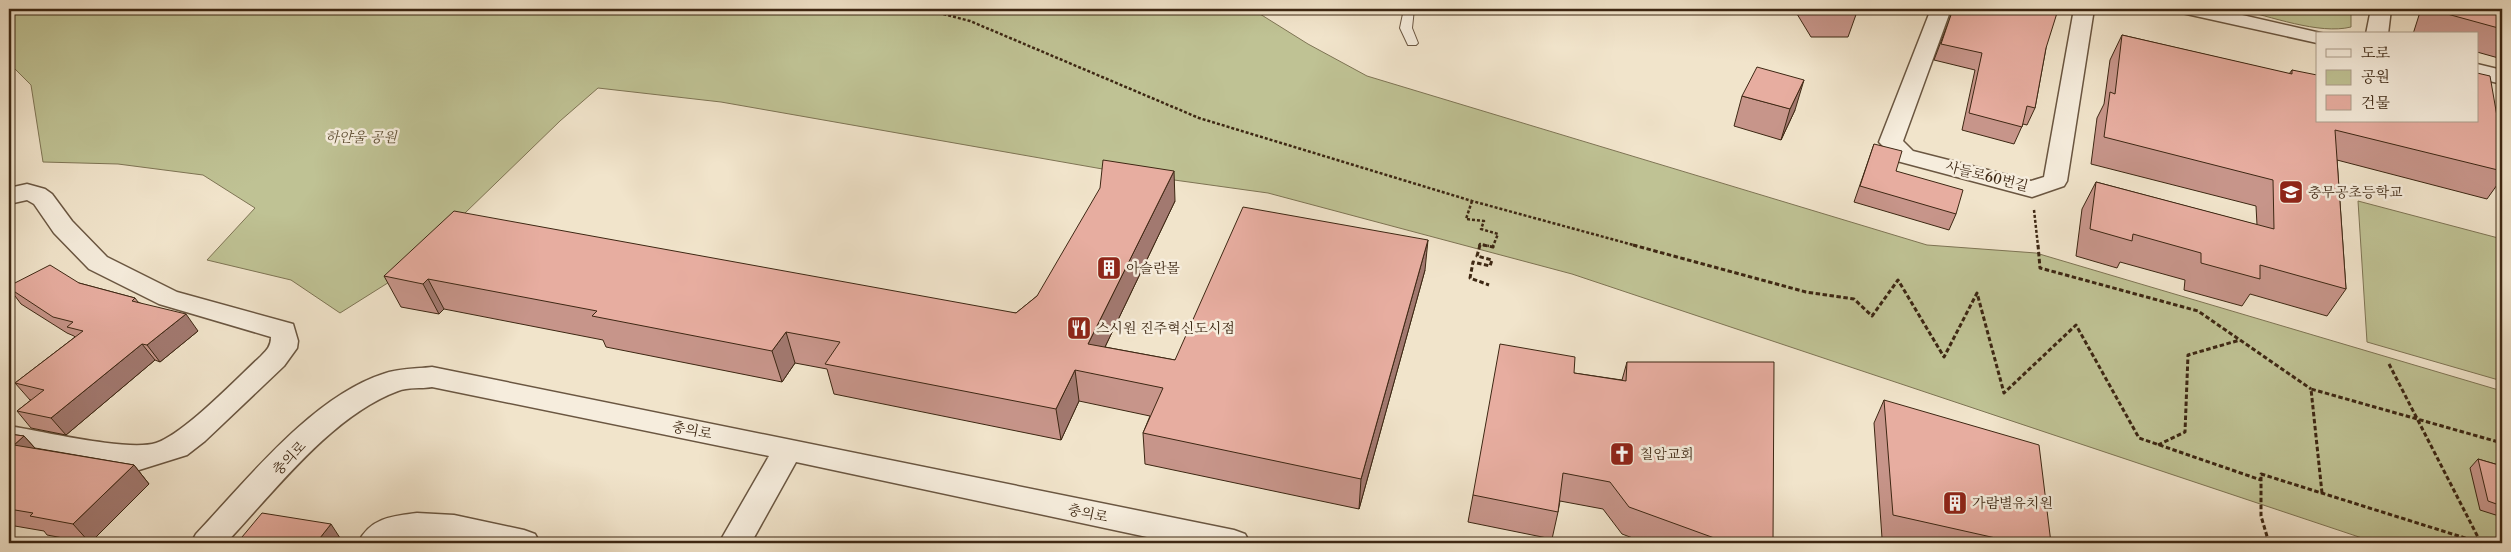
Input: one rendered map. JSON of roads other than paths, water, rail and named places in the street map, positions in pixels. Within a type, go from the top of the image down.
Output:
[{"type":"street","name":"사들로60번길","points":[[1941,9],[1892,142],[1905,156],[2032,189],[2055,181],[2084,9]]},
{"type":"street","points":[[2189,9],[2316,37]]},
{"type":"street","points":[[2377,32],[2381,9]]},
{"type":"street","points":[[2478,72],[2502,77]]},
{"type":"street","points":[[9,196],[27,192],[36,194],[63,227],[98,263],[168,298],[283,331],[286,339],[282,351],[271,363],[195,433],[176,447],[158,454],[139,458],[9,436]]},
{"type":"street","name":"충의로","points":[[207,543],[310,436],[350,402],[392,381],[432,377],[788,449],[1234,543]]},
{"type":"street","points":[[735,543],[788,449]]},
{"type":"street","points":[[374,543],[382,533],[420,525],[449,528],[524,543]]},
{"type":"lane","points":[[1409,9],[1406,28],[1412,43]]},
{"type":"place","name":"충무공초등학교","points":[[2291,192]]},
{"type":"place","name":"아슬란몰","points":[[1109,268]]},
{"type":"place","name":"스시원 진주혁신도시점","points":[[1079,328]]},
{"type":"place","name":"칠암교회","points":[[1622,454]]},
{"type":"place","name":"가람별유치원","points":[[1955,503]]},
{"type":"park label","name":"하얀울 공원","points":[[361,137]]}]
